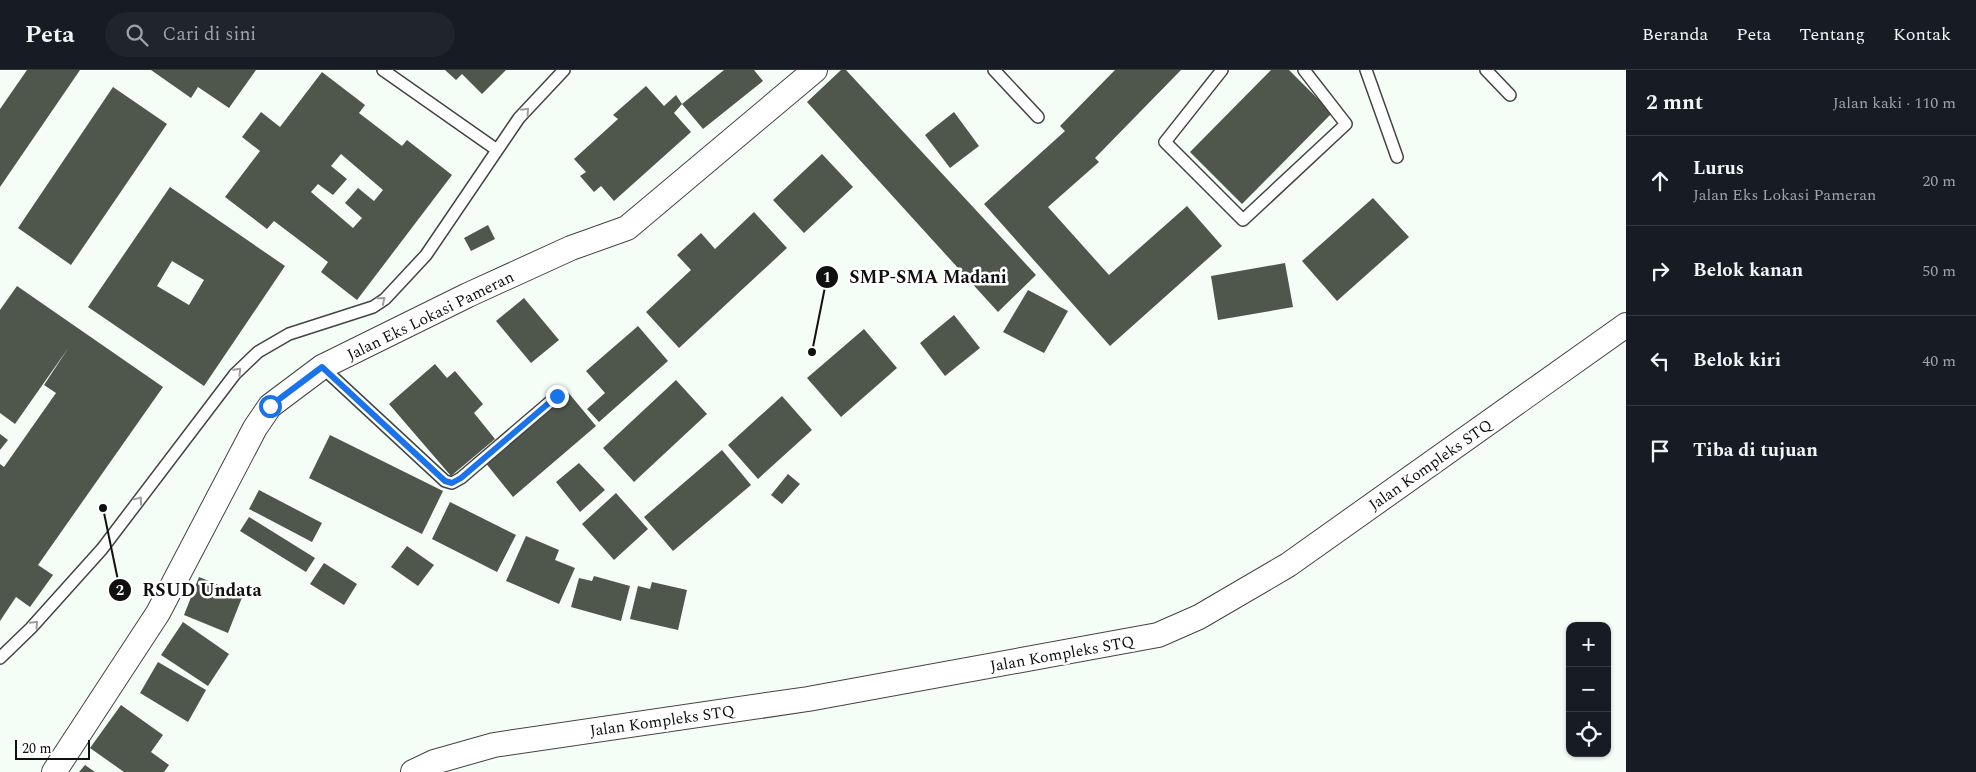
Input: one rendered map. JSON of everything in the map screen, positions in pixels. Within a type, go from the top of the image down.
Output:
[{"type":"street","name":"Jalan Eks Lokasi Pameran","points":[[54,772],[158,613],[254,428],[270,406],[322,367],[485,287],[571,248],[628,228],[814,70]]},
{"type":"street","name":"Jalan Kompleks STQ","points":[[413,772],[434,762],[494,745],[808,699],[1158,636],[1199,617],[1288,565],[1626,325]]},
{"type":"lane","points":[[383,70],[497,150]]},
{"type":"lane","points":[[0,658],[31,628],[102,549],[235,374],[258,352],[289,334],[373,307],[384,299],[426,255],[520,118],[564,70]]},
{"type":"lane","points":[[994,70],[1038,117]]},
{"type":"lane","points":[[1222,70],[1165,142],[1242,220],[1346,124],[1304,70]]},
{"type":"lane","points":[[1366,70],[1396,157]]},
{"type":"lane","points":[[1486,70],[1510,95]]},
{"type":"lane","points":[[322,367],[445,481],[452,483],[461,478],[557,396]]},
{"type":"building","points":[[27,70],[80,70],[0,187],[0,109]]},
{"type":"building","points":[[151,70],[256,70],[229,108],[198,87],[191,98]]},
{"type":"building","points":[[445,70],[506,70],[482,94],[462,74],[456,80]]},
{"type":"building","points":[[724,70],[754,70],[763,81],[703,129],[682,104]]},
{"type":"building","points":[[841,70],[846,70],[1036,275],[998,312],[807,102]]},
{"type":"building","points":[[1115,70],[1181,70],[1095,158],[1099,162],[1048,207],[1109,275],[1187,206],[1222,246],[1110,346],[984,204],[1065,131],[1060,126]]},
{"type":"building","points":[[1271,70],[1289,70],[1332,113],[1242,204],[1190,152]]},
{"type":"building","points":[[322,72],[365,105],[359,113],[402,146],[407,140],[452,175],[357,300],[321,272],[328,262],[274,221],[267,229],[225,197],[260,151],[242,137],[261,112],[280,127]],"holes":[[[341,154],[383,190],[374,201],[358,188],[345,203],[362,218],[353,228],[311,192],[318,184],[333,195],[347,179],[331,166]]]},
{"type":"building","points":[[646,86],[664,106],[676,95],[682,104],[674,113],[691,132],[614,201],[601,186],[594,192],[580,176],[586,172],[574,159],[618,119],[613,115]]},
{"type":"building","points":[[113,87],[167,124],[71,265],[18,228]]},
{"type":"building","points":[[954,112],[979,146],[950,168],[925,135]]},
{"type":"building","points":[[822,154],[853,187],[804,233],[773,200]]},
{"type":"building","points":[[170,187],[285,266],[204,386],[88,307]],"holes":[[[172,261],[204,280],[189,305],[157,286]]]},
{"type":"building","points":[[1373,198],[1409,237],[1337,301],[1302,261]]},
{"type":"building","points":[[754,212],[787,248],[679,348],[646,312],[691,270],[677,255],[701,233],[715,249]]},
{"type":"building","points":[[488,225],[495,239],[471,251],[464,238]]},
{"type":"building","points":[[1285,263],[1293,307],[1218,320],[1211,276]]},
{"type":"building","points":[[17,286],[163,387],[38,565],[53,575],[30,607],[16,597],[0,621],[0,464],[4,467],[56,393],[44,385],[69,347],[15,424],[0,413],[0,310]]},
{"type":"building","points":[[1028,290],[1068,311],[1044,353],[1003,332]]},
{"type":"building","points":[[524,298],[559,340],[531,363],[496,321]]},
{"type":"building","points":[[954,315],[980,348],[945,376],[920,343]]},
{"type":"building","points":[[638,326],[668,361],[599,422],[587,409],[605,393],[586,371]]},
{"type":"building","points":[[864,329],[897,368],[841,417],[807,378]]},
{"type":"building","points":[[435,364],[447,378],[455,371],[483,404],[474,413],[495,439],[451,476],[389,404]]},
{"type":"building","points":[[676,380],[707,414],[634,482],[603,448]]},
{"type":"building","points":[[567,391],[596,426],[513,497],[484,461]]},
{"type":"building","points":[[782,396],[812,430],[758,479],[728,445]]},
{"type":"building","points":[[0,434],[8,440],[0,450]]},
{"type":"building","points":[[330,435],[443,491],[422,534],[309,478]]},
{"type":"building","points":[[722,450],[751,485],[673,551],[644,517]]},
{"type":"building","points":[[579,463],[605,490],[580,512],[556,482]]},
{"type":"building","points":[[788,474],[800,484],[782,504],[771,495]]},
{"type":"building","points":[[259,490],[322,523],[312,542],[249,509]]},
{"type":"building","points":[[616,493],[648,529],[614,560],[582,524]]},
{"type":"building","points":[[450,502],[516,535],[497,572],[432,539]]},
{"type":"building","points":[[249,517],[315,558],[306,572],[240,531]]},
{"type":"building","points":[[526,536],[559,550],[555,560],[575,568],[559,604],[506,581]]},
{"type":"building","points":[[407,546],[434,565],[418,586],[391,567]]},
{"type":"building","points":[[324,563],[357,584],[344,605],[310,584]]},
{"type":"building","points":[[594,576],[630,586],[621,621],[571,607],[579,578],[592,581]]},
{"type":"building","points":[[199,577],[243,595],[228,633],[184,615]]},
{"type":"building","points":[[652,582],[687,590],[678,630],[630,619],[638,586],[650,589]]},
{"type":"building","points":[[183,622],[229,654],[208,686],[161,655]]},
{"type":"building","points":[[158,662],[206,690],[188,722],[140,693]]},
{"type":"building","points":[[121,705],[163,735],[151,752],[169,765],[164,772],[124,772],[90,748]]},
{"type":"building","points":[[85,765],[95,772],[79,772]]},
{"type":"place","name":"SMP-SMA Madani","points":[[812,352]]},
{"type":"place","name":"RSUD Undata","points":[[103,508]]},
{"type":"route","points":[[270,406],[322,367],[445,481],[452,483],[461,478],[557,396]]}]
